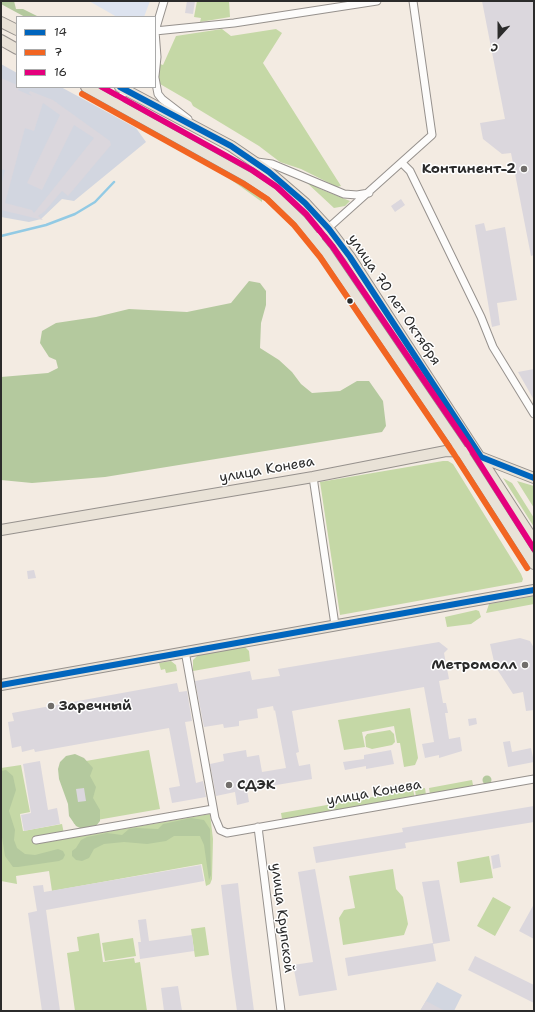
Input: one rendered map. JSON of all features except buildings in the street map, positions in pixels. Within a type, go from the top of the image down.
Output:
[{"type":"main road","points":[[1,22],[16,30]]},
{"type":"main road","points":[[1,40],[16,48]]},
{"type":"main road","name":"улица 70 лет Октября","points":[[88,88],[226,163],[272,193],[295,214],[316,239],[461,450],[534,564]]},
{"type":"main road","name":"улица 70 лет Октября","points":[[124,88],[201,129],[257,162],[305,203],[329,229],[350,257],[534,541]]},
{"type":"main road","name":"улица Конева","points":[[1,530],[313,477],[446,451],[461,450],[534,478]]},
{"type":"main road","points":[[1,685],[534,590]]},
{"type":"street","points":[[156,28],[164,1]]},
{"type":"street","points":[[156,31],[234,23],[377,1]]},
{"type":"street","points":[[316,239],[329,229],[432,135],[413,1]]},
{"type":"street","points":[[156,44],[156,68]]},
{"type":"street","points":[[156,83],[158,94],[162,99],[201,129]]},
{"type":"street","points":[[117,104],[124,88]]},
{"type":"street","points":[[257,162],[272,164],[344,194],[357,195],[369,193]]},
{"type":"street","points":[[402,163],[413,178],[481,317],[493,347],[534,414]]},
{"type":"street","points":[[313,477],[335,625]]},
{"type":"street","points":[[36,840],[213,809],[185,651]]},
{"type":"street","name":"улица Конева","points":[[213,809],[220,830],[227,833],[534,779]]},
{"type":"street","name":"улица Крупской","points":[[258,827],[281,1011]]},
{"type":"shaded area","points":[[89,1],[150,1],[144,16],[115,16]]},
{"type":"shaded area","points":[[1,64],[16,72],[16,88],[63,88],[136,128],[146,142],[74,201],[62,199],[41,219],[29,222],[1,217]]},
{"type":"shaded area","points":[[437,982],[462,995],[454,1011],[420,1011]]},
{"type":"green space","points":[[1,1],[14,1],[16,9],[23,9],[37,16],[23,16],[1,4]]},
{"type":"green space","points":[[197,1],[229,1],[230,17],[200,22],[201,18],[194,17]]},
{"type":"green space","points":[[222,29],[231,36],[276,29],[282,33],[263,63],[341,186],[337,187],[301,169],[280,162],[259,146],[160,84],[157,79],[160,64],[163,65],[176,36]]},
{"type":"green space","points":[[142,123],[231,172],[262,193],[262,202],[230,179],[149,132]]},
{"type":"green space","points":[[305,181],[320,189],[350,201],[345,206],[334,208]]},
{"type":"green space","points":[[249,281],[260,283],[266,291],[266,305],[261,323],[260,348],[279,360],[292,372],[301,384],[312,393],[340,391],[357,381],[369,381],[383,401],[386,426],[382,432],[105,477],[32,483],[1,480],[1,377],[48,373],[58,368],[56,360],[49,357],[40,343],[42,331],[56,323],[96,317],[129,309],[187,312],[231,303]]},
{"type":"green space","points":[[448,461],[453,464],[521,574],[523,579],[522,582],[340,615],[320,482]]},
{"type":"green space","points":[[503,478],[512,483],[534,518],[534,527]]},
{"type":"green space","points":[[517,481],[534,486],[534,508]]},
{"type":"green space","points":[[534,596],[534,604],[486,613],[489,604]]},
{"type":"green space","points":[[476,610],[479,611],[481,617],[471,624],[447,627],[445,617]]},
{"type":"green space","points":[[245,647],[249,651],[250,661],[193,671],[193,660],[198,655]]},
{"type":"green space","points":[[171,661],[176,665],[177,671],[166,673],[165,669],[161,670],[159,663]]},
{"type":"green space","points":[[410,708],[418,758],[415,765],[404,767],[400,743],[397,743],[394,726],[362,732],[365,747],[344,750],[338,720]]},
{"type":"green space","points":[[390,730],[394,734],[395,742],[392,745],[372,749],[366,747],[365,737],[367,734]]},
{"type":"green space","points":[[149,750],[160,809],[74,824],[63,765]]},
{"type":"green space","points":[[75,754],[84,758],[93,768],[90,776],[96,787],[93,798],[100,810],[100,821],[96,826],[82,829],[76,826],[69,816],[68,804],[59,779],[58,769],[60,762],[66,756]]},
{"type":"green space","points":[[21,765],[30,812],[20,814],[23,831],[62,824],[64,834],[35,838],[36,844],[210,814],[213,839],[212,879],[210,884],[206,886],[202,864],[52,891],[49,871],[16,876],[17,884],[1,881],[1,768]]},
{"type":"green space","points":[[6,770],[13,776],[16,790],[9,811],[15,830],[14,840],[17,848],[25,854],[35,855],[58,849],[63,851],[65,855],[63,859],[59,861],[13,867],[5,856],[1,831],[1,771]]},
{"type":"green space","points":[[487,775],[492,780],[487,785],[482,780]]},
{"type":"green space","points":[[472,780],[473,785],[470,787],[430,794],[429,788]]},
{"type":"green space","points":[[425,788],[426,795],[416,797],[415,790]]},
{"type":"green space","points":[[413,790],[415,798],[282,819],[281,813]]},
{"type":"green space","points":[[191,818],[204,820],[210,829],[211,875],[209,880],[204,845],[200,836],[174,836],[166,841],[147,844],[124,842],[104,844],[94,849],[89,858],[82,861],[76,860],[72,856],[72,851],[81,840],[87,837],[107,833],[122,835],[129,829],[136,828],[158,829],[163,824]]},
{"type":"green space","points":[[489,856],[493,878],[460,883],[457,862]]},
{"type":"green space","points":[[393,869],[396,889],[403,897],[408,924],[404,935],[343,945],[339,918],[344,910],[355,908],[349,876]]},
{"type":"green space","points":[[493,897],[511,907],[495,936],[477,926]]},
{"type":"green space","points":[[205,927],[209,955],[195,957],[191,929]]},
{"type":"green space","points":[[99,933],[103,962],[134,958],[135,963],[140,962],[147,1011],[75,1011],[67,953],[79,951],[77,937]]},
{"type":"green space","points":[[133,938],[136,956],[105,961],[102,943]]},
{"type":"waterway","points":[[1,236],[46,225],[75,214],[95,202],[114,182]]},
{"type":"transit line","name":"16","points":[[104,88],[252,170],[277,187],[306,214],[333,247],[468,445],[534,549]]},
{"type":"transit line","name":"14","points":[[122,88],[231,146],[269,172],[305,203],[329,229],[350,257],[481,457]]},
{"type":"transit line","name":"7","points":[[82,94],[244,184],[267,199],[294,225],[320,257],[454,454],[527,568]]},
{"type":"transit line","name":"14","points":[[481,457],[534,478]]},
{"type":"transit line","name":"14","points":[[1,685],[534,590]]},
{"type":"place","name":"Континент-2","points":[[524,169]]},
{"type":"place","name":"Метромолл","points":[[525,665]]},
{"type":"place","name":"Заречный","points":[[51,706]]},
{"type":"place","name":"СДЭК","points":[[229,785]]}]
